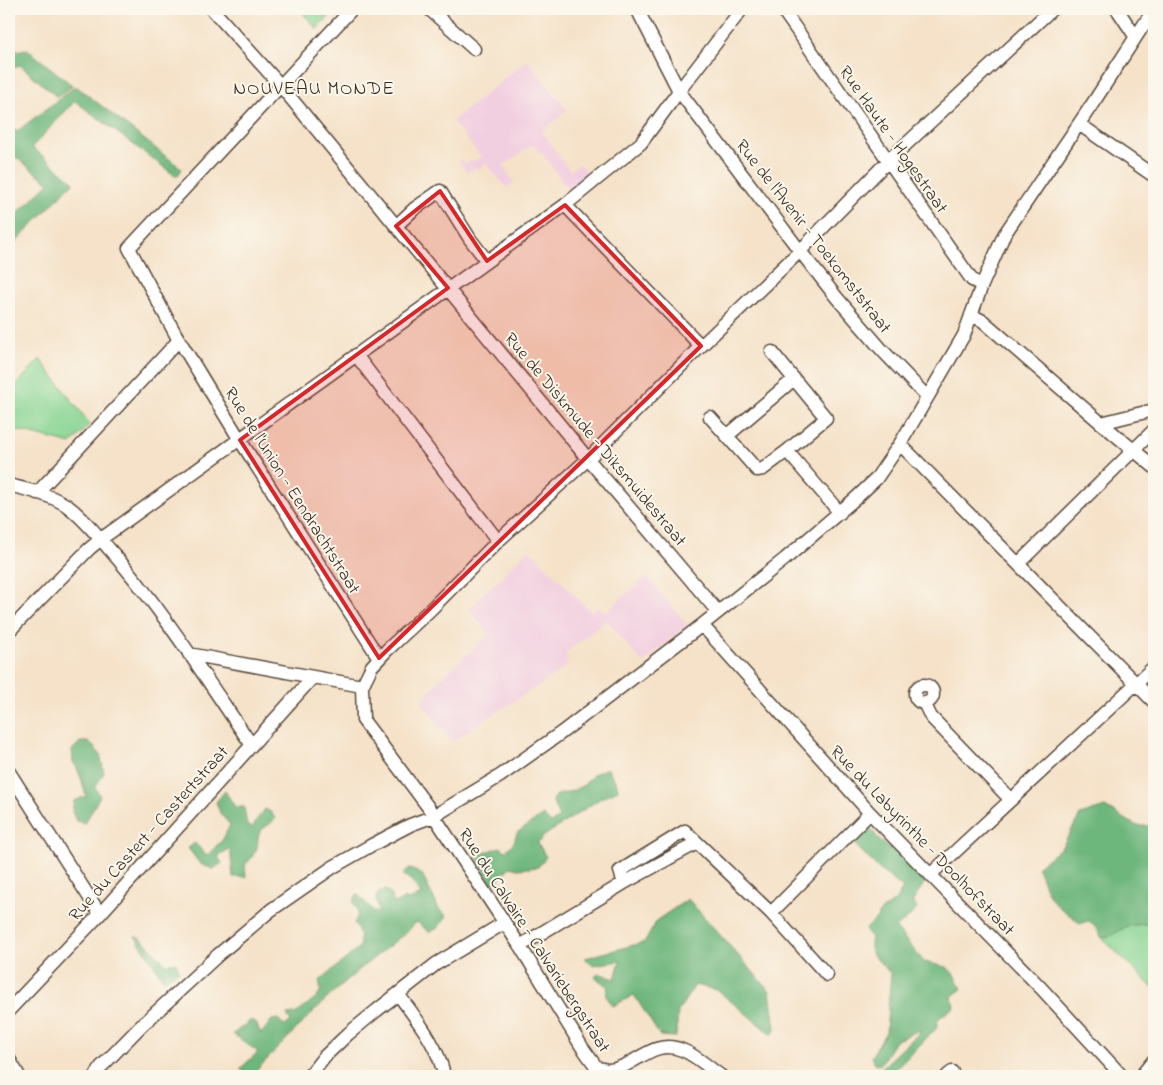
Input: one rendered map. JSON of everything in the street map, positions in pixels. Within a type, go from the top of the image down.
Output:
[{"type":"street","name":"Rue de Diskmude - Diksmuidestraat","points":[[212,9],[280,85],[588,459],[718,612]]},
{"type":"street","points":[[280,85],[352,9]]},
{"type":"street","points":[[430,9],[474,49]]},
{"type":"street","name":"Rue de l'Avenir - Toekomststraat","points":[[637,9],[679,91],[800,252],[837,298],[882,350],[927,397]]},
{"type":"street","points":[[9,631],[101,539],[565,205],[641,143],[742,9]]},
{"type":"street","name":"Rue Haute - Hogestraat","points":[[782,9],[972,280],[982,285]]},
{"type":"street","points":[[189,654],[362,686],[372,666],[379,658],[498,541],[588,459],[701,346],[800,252],[888,161],[1052,9]]},
{"type":"street","points":[[1117,9],[1135,36]]},
{"type":"street","points":[[96,1076],[101,1067],[139,1028],[218,955],[271,910],[333,868],[370,846],[410,825],[434,816],[500,776],[561,733],[702,625],[840,513],[876,479],[900,444],[964,335],[982,285],[1004,235],[1154,9]]},
{"type":"street","name":"Rue de l'Union - Eendrachtstraat","points":[[280,85],[129,248],[179,340],[240,440],[379,658]]},
{"type":"street","points":[[1093,103],[1095,110],[1090,122],[1093,134]]},
{"type":"street","points":[[1079,124],[1154,176]]},
{"type":"street","points":[[396,226],[440,191],[470,239],[487,261]]},
{"type":"street","points":[[565,205],[701,346]]},
{"type":"street","points":[[971,315],[983,321],[1154,467]]},
{"type":"street","points":[[36,492],[179,340]]},
{"type":"street","points":[[710,417],[757,470],[763,469],[787,451],[826,418],[772,352]]},
{"type":"street","points":[[356,355],[498,541]]},
{"type":"street","points":[[727,436],[794,379]]},
{"type":"street","points":[[1101,423],[1154,410]]},
{"type":"street","points":[[1018,564],[1154,430]]},
{"type":"street","points":[[900,444],[1154,702]]},
{"type":"street","points":[[787,451],[840,513]]},
{"type":"street","points":[[9,485],[57,500],[70,508],[101,539],[130,572],[251,744]]},
{"type":"street","name":"Rue du Labyrinthe - Doolhofstraat","points":[[702,625],[870,813],[1041,988],[1122,1076]]},
{"type":"street","points":[[931,874],[1154,667]]},
{"type":"street","name":"Rue du Castert - Castertstraat","points":[[9,1010],[100,914],[313,677]]},
{"type":"street","name":"Rue du Calvaire - Calvariebergstraat","points":[[362,686],[364,720],[434,816],[520,946],[597,1068],[609,1070],[624,1065],[652,1050],[670,1046],[683,1050],[721,1076]]},
{"type":"street","points":[[924,703],[931,717],[1011,800]]},
{"type":"street","points":[[9,772],[100,914]]},
{"type":"street","points":[[771,913],[870,813]]},
{"type":"street","points":[[520,946],[624,883],[697,843],[771,913],[827,975]]},
{"type":"street","points":[[309,1076],[348,1034],[436,964],[504,923]]},
{"type":"street","points":[[398,994],[429,1039],[443,1065],[444,1076]]},
{"type":"street","points":[[9,1059],[19,1076]]},
{"type":"street","points":[[1140,1076],[1154,1060]]},
{"type":"highlighted area","points":[[440,191],[487,261],[565,205],[701,346],[379,658],[240,440],[448,288],[396,226]]},
{"type":"shaded area","points":[[527,60],[567,110],[542,132],[570,171],[580,164],[590,177],[570,192],[543,154],[541,155],[533,144],[503,166],[514,182],[507,188],[486,164],[478,169],[475,167],[467,172],[459,161],[461,159],[465,164],[471,160],[474,162],[481,157],[453,121]]},
{"type":"shaded area","points":[[529,549],[591,612],[597,607],[606,612],[647,576],[687,625],[643,663],[607,620],[566,652],[567,665],[558,673],[452,741],[421,701],[440,679],[490,634],[469,609]]},
{"type":"green space","points":[[299,9],[336,9],[317,29]]},
{"type":"green space","points":[[27,49],[73,86],[57,97],[20,65],[9,69],[9,52]]},
{"type":"green space","points":[[76,86],[182,169],[177,177],[75,101],[32,147],[74,182],[9,249],[9,221],[49,183],[9,152],[9,123],[16,132]]},
{"type":"green space","points":[[40,359],[90,424],[71,444],[9,428],[9,393]]},
{"type":"green space","points":[[80,742],[89,742],[100,754],[104,773],[95,787],[100,796],[85,823],[76,821],[72,812],[74,801],[86,796],[82,781],[73,762],[72,750]]},
{"type":"green space","points":[[607,768],[617,784],[618,790],[601,798],[544,836],[537,844],[546,857],[538,867],[518,869],[510,867],[492,885],[476,856],[500,847],[506,851],[514,842],[517,833],[543,815],[551,823],[559,818],[552,799],[557,795],[584,785],[594,774]]},
{"type":"green space","points":[[225,791],[235,807],[244,807],[247,826],[253,827],[265,809],[271,812],[275,819],[260,832],[257,848],[245,865],[246,877],[233,877],[230,848],[218,857],[222,863],[213,869],[200,864],[188,848],[195,843],[207,856],[223,839],[230,825],[220,813],[216,802]]},
{"type":"green space","points":[[1105,807],[1137,826],[1154,826],[1154,923],[1127,926],[1112,935],[1102,938],[1095,926],[1088,921],[1080,924],[1055,903],[1037,867],[1062,847],[1080,815]]},
{"type":"green space","points":[[867,823],[880,841],[902,857],[926,880],[913,901],[917,909],[906,920],[895,927],[924,962],[947,967],[954,974],[962,989],[952,996],[954,1007],[938,1019],[936,1029],[889,1076],[873,1076],[921,1029],[895,1041],[880,1065],[875,1063],[871,1057],[886,1032],[891,974],[871,953],[871,938],[865,930],[877,918],[880,912],[895,901],[903,888],[880,870],[851,841]]},
{"type":"green space","points":[[409,868],[423,875],[439,909],[447,916],[438,928],[429,932],[417,922],[339,988],[251,1076],[240,1069],[258,1052],[233,1034],[251,1020],[256,1023],[261,1034],[272,1020],[278,1019],[285,1026],[291,1021],[287,1015],[299,1012],[317,997],[320,993],[319,981],[359,948],[360,935],[354,923],[358,912],[353,902],[357,894],[374,911],[379,913],[376,897],[379,892],[385,890],[391,894],[394,903],[404,898],[409,900],[421,894],[411,880],[403,875]]},
{"type":"green space","points":[[688,899],[770,991],[775,1029],[772,1035],[717,990],[695,985],[678,1011],[676,1037],[660,1036],[634,995],[613,1006],[606,996],[608,987],[595,977],[598,973],[615,979],[620,961],[592,965],[585,958],[645,942],[657,920]]},
{"type":"green space","points":[[1154,923],[1154,989],[1102,938],[1112,935],[1127,926]]},
{"type":"green space","points":[[135,936],[142,939],[166,964],[176,962],[179,970],[164,980]]},
{"type":"district","name":"NOUVEAU MONDE","points":[[314,87]]}]
